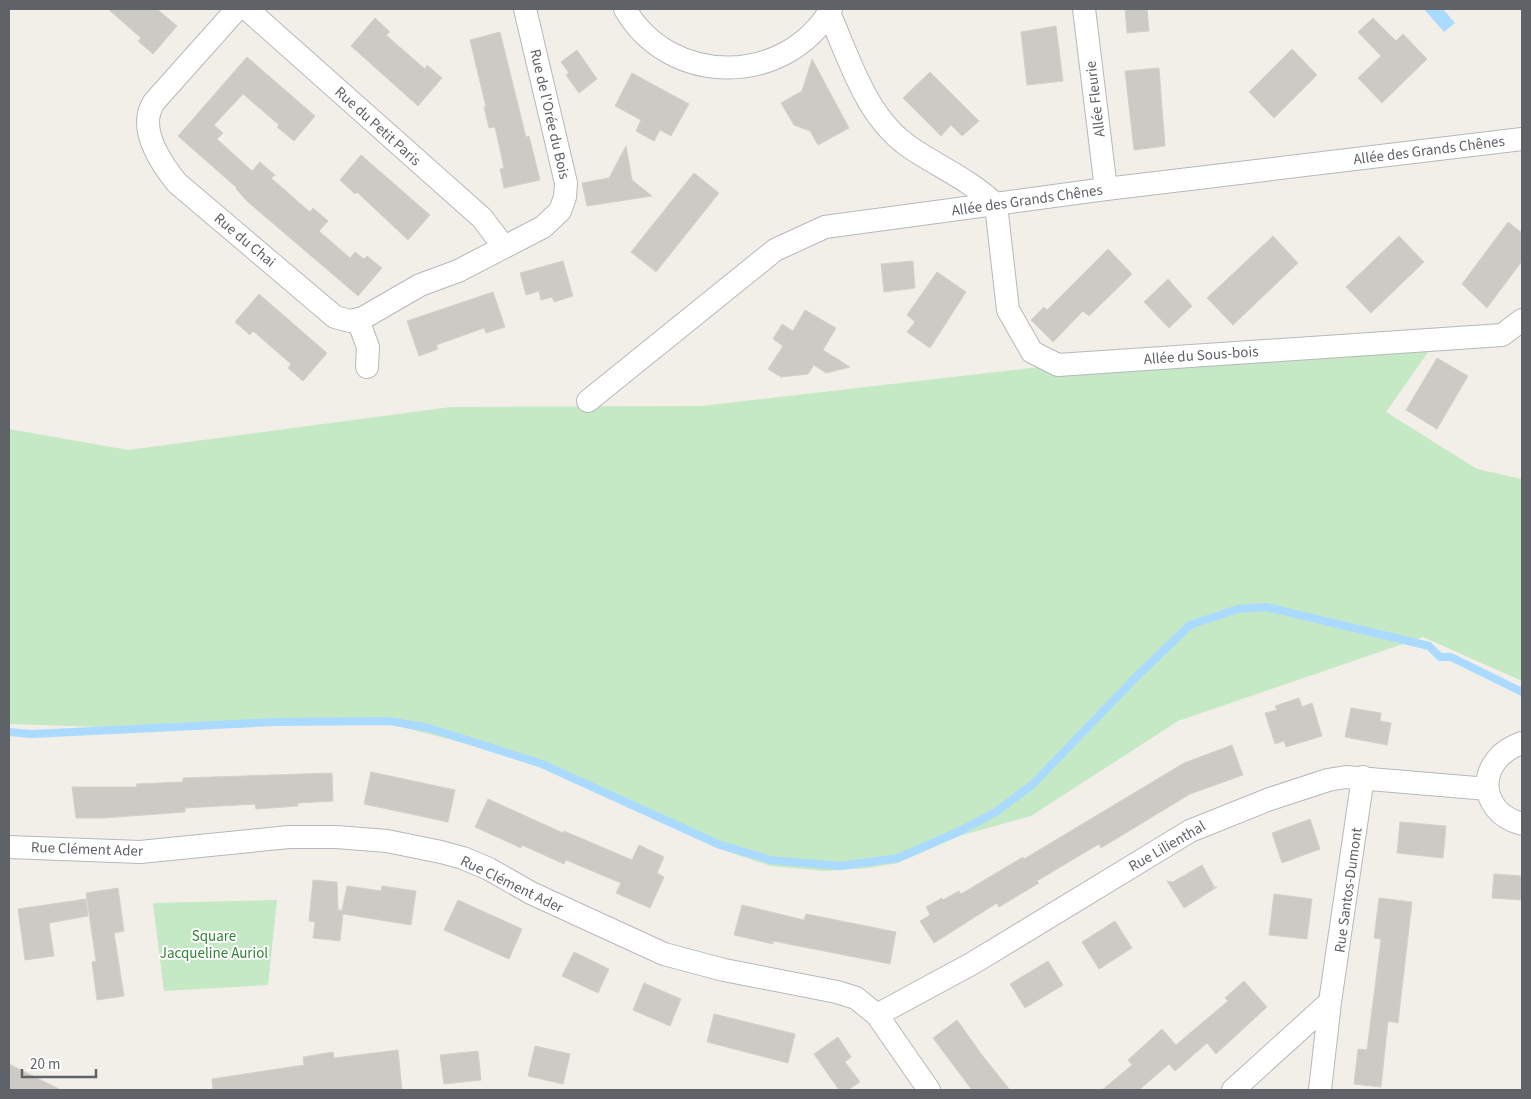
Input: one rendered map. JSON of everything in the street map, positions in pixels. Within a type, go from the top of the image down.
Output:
[{"type":"street","name":"Rue du Chai","points":[[236,9],[154,102],[147,116],[148,132],[165,167],[177,183],[335,316],[346,320],[358,320]]},
{"type":"street","name":"Rue du Petit Paris","points":[[248,9],[482,218],[504,247]]},
{"type":"street","name":"Rue de l'Orée du Bois","points":[[504,247],[550,222],[560,211],[567,190],[525,9]]},
{"type":"street","points":[[625,9],[647,37],[670,54],[697,65],[725,69],[765,63],[790,51],[812,34],[830,11],[861,85],[880,120],[910,147],[985,194],[996,205]]},
{"type":"street","name":"Allée Fleurie","points":[[1084,9],[1106,189]]},
{"type":"street","name":"Allée des Grands Chênes","points":[[588,401],[775,250],[800,236],[825,227],[1106,189],[1522,139]]},
{"type":"street","name":"Allée du Sous-bois","points":[[996,205],[1008,310],[1032,352],[1058,365],[1502,335],[1522,320]]},
{"type":"street","points":[[367,367],[368,347],[358,320],[420,285],[458,271],[504,247]]},
{"type":"street","points":[[1522,742],[1509,747],[1498,756],[1490,771],[1488,789],[1492,802],[1500,813],[1511,821],[1522,824]]},
{"type":"street","name":"Rue Lilienthal","points":[[877,1015],[973,963],[1190,831],[1238,810],[1328,780],[1363,777],[1488,789]]},
{"type":"street","name":"Rue Santos-Dumont","points":[[1320,1090],[1330,1002],[1363,777]]},
{"type":"street","name":"Rue Clément Ader","points":[[9,847],[140,852],[289,836],[336,837],[412,845],[463,858],[531,893],[664,954],[724,970],[837,992],[856,998],[877,1015],[929,1090]]},
{"type":"street","points":[[1233,1090],[1330,1002]]},
{"type":"green space","points":[[1438,338],[1386,412],[1477,469],[1522,479],[1522,681],[1423,637],[1178,721],[1031,816],[959,836],[898,863],[868,868],[825,871],[771,866],[714,847],[555,766],[374,720],[167,729],[9,724],[9,429],[128,450],[451,407],[701,406],[1058,365]]},
{"type":"green space","name":"Square Jacqueline Auriol","points":[[277,900],[268,985],[164,991],[153,903]]},
{"type":"water","points":[[1424,9],[1443,9],[1455,23],[1444,32]]},
{"type":"building","points":[[108,9],[157,9],[177,26],[153,54],[138,41],[141,38]]},
{"type":"building","points":[[1125,9],[1147,9],[1149,31],[1127,33]]},
{"type":"building","points":[[375,18],[390,32],[386,35],[425,69],[427,65],[442,78],[418,106],[351,46]]},
{"type":"building","points":[[1373,18],[1396,41],[1403,34],[1427,59],[1382,103],[1358,78],[1381,56],[1358,32]]},
{"type":"building","points":[[1056,26],[1063,81],[1027,85],[1021,32]]},
{"type":"building","points":[[500,32],[526,137],[529,136],[540,180],[504,188],[500,169],[504,168],[495,127],[489,128],[470,40]]},
{"type":"building","points":[[1292,49],[1317,75],[1274,118],[1249,92]]},
{"type":"building","points":[[577,50],[597,79],[579,93],[566,75],[569,73],[561,62]]},
{"type":"building","points":[[247,57],[315,116],[294,141],[277,127],[279,125],[243,94],[214,125],[223,133],[217,139],[252,171],[260,162],[275,175],[271,178],[310,212],[313,208],[328,221],[319,231],[350,258],[355,252],[364,259],[367,256],[382,268],[358,296],[248,202],[237,188],[178,136]]},
{"type":"building","points":[[812,59],[849,128],[818,145],[810,131],[794,125],[781,103],[802,91]]},
{"type":"building","points":[[1159,68],[1165,146],[1134,150],[1125,71]]},
{"type":"building","points":[[930,72],[979,121],[962,136],[951,125],[941,136],[903,98]]},
{"type":"building","points":[[632,73],[689,104],[671,136],[660,130],[654,141],[636,131],[641,120],[615,106]]},
{"type":"building","points":[[626,146],[632,180],[652,196],[587,206],[582,183],[609,178]]},
{"type":"building","points":[[361,155],[430,215],[408,240],[357,192],[355,194],[340,180]]},
{"type":"building","points":[[694,173],[719,193],[656,272],[631,252]]},
{"type":"building","points":[[1508,222],[1522,233],[1522,261],[1487,308],[1462,284]]},
{"type":"building","points":[[1273,236],[1298,263],[1233,325],[1207,298]]},
{"type":"building","points":[[1399,236],[1424,262],[1371,313],[1346,287]]},
{"type":"building","points":[[1108,249],[1132,274],[1089,316],[1083,311],[1053,342],[1031,320],[1044,307],[1047,310]]},
{"type":"building","points":[[563,261],[573,296],[554,302],[552,297],[541,300],[539,291],[526,295],[520,273]]},
{"type":"building","points":[[913,261],[915,288],[884,292],[881,264]]},
{"type":"building","points":[[937,272],[966,292],[930,348],[907,332],[915,322],[907,315]]},
{"type":"building","points":[[1168,279],[1192,306],[1169,328],[1144,302]]},
{"type":"building","points":[[493,292],[505,327],[486,333],[484,328],[436,345],[438,349],[419,356],[407,321]]},
{"type":"building","points":[[259,294],[327,353],[303,381],[288,368],[291,364],[253,331],[250,335],[235,322]]},
{"type":"building","points":[[805,310],[836,328],[823,350],[850,367],[826,373],[814,365],[808,374],[781,377],[768,369],[783,346],[773,339],[782,324],[793,331]]},
{"type":"building","points":[[1437,358],[1468,376],[1437,429],[1406,410]]},
{"type":"building","points":[[1299,698],[1302,707],[1312,703],[1322,736],[1286,747],[1284,741],[1275,744],[1265,713],[1277,710],[1275,706]]},
{"type":"building","points":[[1351,708],[1381,713],[1380,721],[1391,723],[1387,745],[1345,737]]},
{"type":"building","points":[[1232,745],[1243,775],[1190,794],[1101,848],[1099,844],[1037,881],[1039,883],[999,907],[997,903],[934,943],[920,921],[930,915],[926,907],[959,891],[961,894],[1023,857],[1024,859],[1184,763]]},
{"type":"building","points":[[371,772],[455,790],[448,822],[364,804]]},
{"type":"building","points":[[332,773],[333,801],[298,803],[298,806],[256,809],[255,804],[185,808],[185,812],[103,818],[76,818],[72,787],[137,787],[136,784],[183,782],[183,778]]},
{"type":"building","points":[[488,799],[563,833],[564,831],[632,860],[639,845],[664,857],[657,873],[664,877],[650,908],[616,893],[621,883],[566,860],[564,864],[522,845],[521,848],[475,827]]},
{"type":"building","points":[[1310,819],[1320,849],[1282,863],[1272,833]]},
{"type":"building","points":[[1400,822],[1446,826],[1443,858],[1397,853]]},
{"type":"building","points":[[1202,865],[1213,887],[1217,887],[1184,908],[1167,881],[1173,882]]},
{"type":"building","points":[[1494,874],[1522,876],[1522,900],[1492,898]]},
{"type":"building","points":[[313,880],[337,882],[338,910],[342,910],[347,886],[381,891],[382,886],[416,891],[411,925],[343,914],[340,941],[313,938],[315,922],[309,921]]},
{"type":"building","points":[[118,888],[124,931],[114,933],[124,996],[97,1000],[92,962],[96,961],[86,893]]},
{"type":"building","points":[[1274,894],[1312,899],[1307,939],[1269,935]]},
{"type":"building","points":[[1379,898],[1412,902],[1398,1023],[1388,1021],[1381,1087],[1354,1084],[1358,1049],[1367,1050],[1381,939],[1374,938]]},
{"type":"building","points":[[86,899],[88,916],[49,923],[54,956],[25,960],[18,909]]},
{"type":"building","points":[[458,900],[522,929],[509,959],[444,930]]},
{"type":"building","points":[[742,905],[804,920],[806,914],[896,932],[890,964],[773,941],[773,944],[734,935]]},
{"type":"building","points":[[1115,921],[1132,948],[1099,969],[1082,942]]},
{"type":"building","points":[[574,952],[609,969],[598,993],[562,976]]},
{"type":"building","points":[[1048,961],[1063,985],[1025,1008],[1010,984]]},
{"type":"building","points":[[1244,981],[1267,1007],[1216,1054],[1207,1043],[1175,1071],[1169,1064],[1139,1090],[1102,1090],[1132,1065],[1128,1060],[1162,1029],[1176,1045],[1228,1001],[1225,998]]},
{"type":"building","points":[[644,983],[681,999],[670,1026],[633,1010]]},
{"type":"building","points":[[714,1014],[795,1034],[788,1063],[707,1042]]},
{"type":"building","points":[[957,1020],[1010,1090],[972,1090],[933,1038]]},
{"type":"building","points":[[838,1037],[851,1057],[845,1062],[860,1082],[848,1090],[839,1090],[814,1054]]},
{"type":"building","points":[[535,1046],[570,1054],[563,1084],[528,1076]]},
{"type":"building","points":[[398,1050],[402,1090],[213,1090],[212,1079],[304,1065],[303,1057],[333,1052],[334,1058]]},
{"type":"building","points":[[478,1051],[481,1080],[444,1084],[440,1055]]},
{"type":"building","points":[[9,1064],[61,1090],[9,1090]]},
{"type":"waterway","points":[[9,732],[32,734],[275,722],[390,721],[429,728],[542,764],[720,845],[771,860],[840,866],[898,858],[958,832],[996,812],[1033,784],[1136,677],[1190,625],[1238,609],[1266,607],[1429,646],[1440,657],[1451,657],[1522,692]]}]
